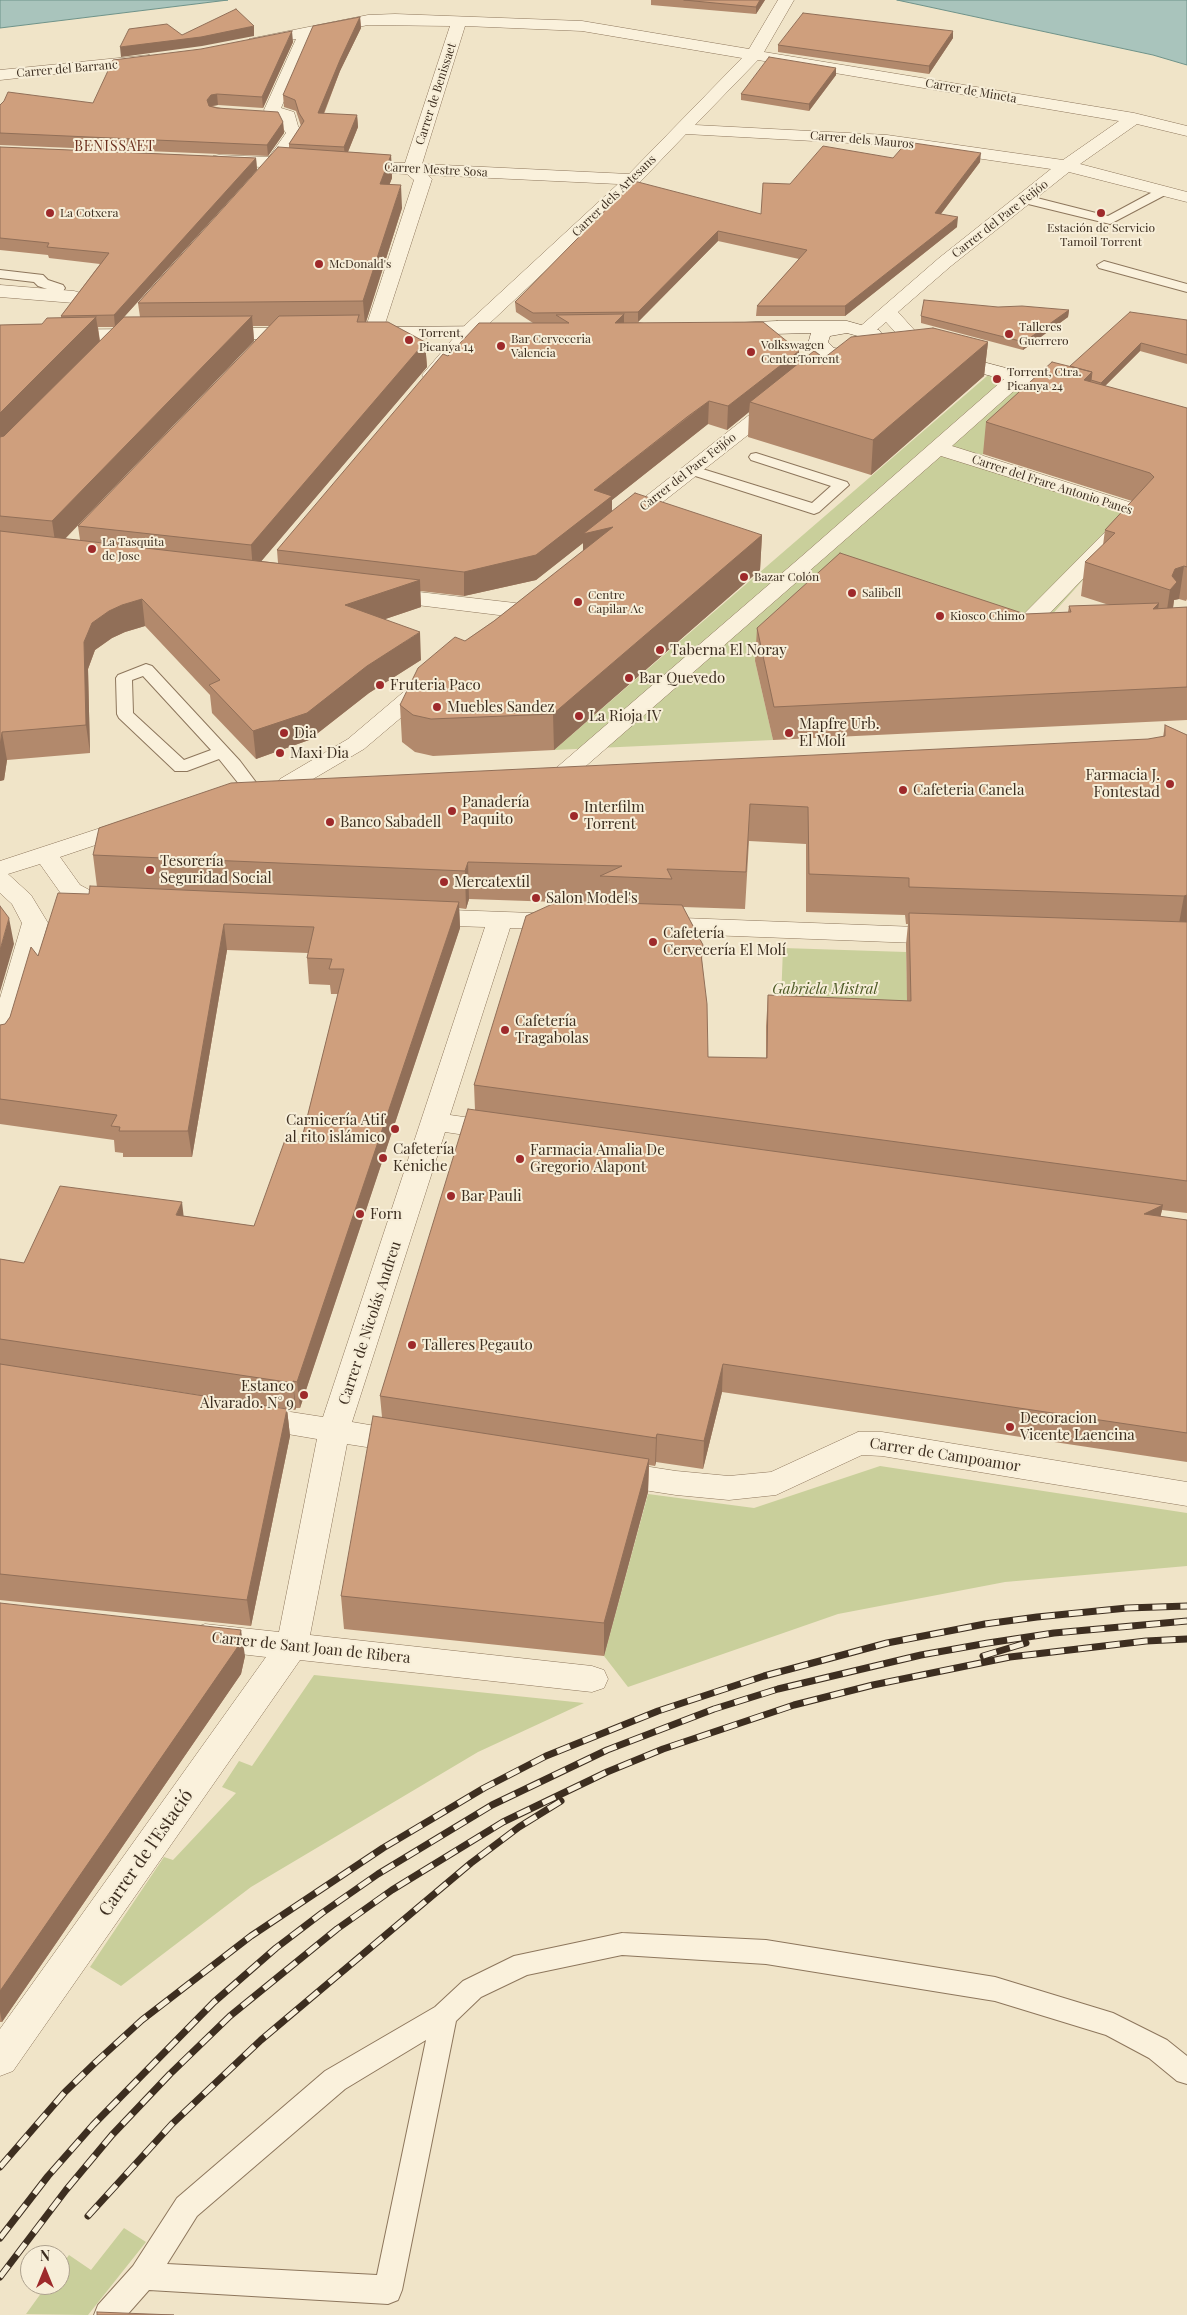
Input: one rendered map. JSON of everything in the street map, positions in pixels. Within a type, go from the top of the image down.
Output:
[{"type":"street","name":"Carrer dels Artesans","points":[[418,393],[469,332],[633,179],[754,55],[786,0]]},
{"type":"street","points":[[240,45],[368,20],[396,19],[582,26],[754,55]]},
{"type":"street","name":"Carrer de Benissaet","points":[[412,169],[459,21]]},
{"type":"street","points":[[288,116],[272,110],[305,38]]},
{"type":"street","name":"Carrer de Mineta","points":[[754,55],[1134,118],[1187,131]]},
{"type":"street","name":"Carrer del Barranc","points":[[0,75],[166,58]]},
{"type":"street","points":[[253,114],[288,116]]},
{"type":"street","points":[[256,184],[275,162],[295,133],[290,127],[288,116]]},
{"type":"street","name":"Carrer del Pare Feijóo","points":[[870,338],[887,311],[1066,166],[1134,118]]},
{"type":"street","name":"Carrer dels Mauros","points":[[682,129],[887,140],[1066,166],[1187,197]]},
{"type":"street","name":"Carrer Mestre Sosa","points":[[206,159],[633,179]]},
{"type":"street","points":[[372,333],[423,179],[412,169]]},
{"type":"street","points":[[0,291],[74,297]]},
{"type":"street","points":[[887,311],[925,353]]},
{"type":"street","points":[[718,329],[760,329],[777,326],[839,328],[925,353],[1087,395]]},
{"type":"street","points":[[0,336],[127,328],[158,335]]},
{"type":"street","points":[[100,355],[127,328]]},
{"type":"street","points":[[818,344],[819,336],[830,329],[839,328]]},
{"type":"street","points":[[760,329],[818,344],[829,361],[856,356],[870,338]]},
{"type":"street","points":[[353,333],[528,332]]},
{"type":"street","points":[[254,356],[274,334]]},
{"type":"street","points":[[196,335],[314,334]]},
{"type":"street","points":[[597,773],[553,775],[819,564],[938,448],[1018,377]]},
{"type":"street","name":"Carrer del Pare Feijóo","points":[[607,537],[791,391]]},
{"type":"street","name":"Carrer del Frare Antonio Panes","points":[[938,448],[1138,511],[1017,634],[989,624]]},
{"type":"street","points":[[1074,575],[1095,581]]},
{"type":"street","points":[[367,593],[522,604],[492,629]]},
{"type":"street","points":[[288,784],[356,744],[446,667]]},
{"type":"street","points":[[240,788],[339,778],[356,744]]},
{"type":"street","points":[[0,869],[156,816]]},
{"type":"street","points":[[45,853],[71,890],[94,902],[134,904]]},
{"type":"street","points":[[0,880],[22,900],[35,923],[0,1042]]},
{"type":"street","points":[[401,916],[580,923]]},
{"type":"street","name":"Carrer de Nicolás Andreu","points":[[292,1646],[334,1431],[436,1122],[500,920]]},
{"type":"street","points":[[630,924],[968,936]]},
{"type":"street","points":[[436,1122],[525,1134]]},
{"type":"street","points":[[226,1413],[432,1446]]},
{"type":"street","name":"Carrer de Campoamor","points":[[588,1470],[676,1483],[728,1488],[776,1483],[858,1443],[1187,1494]]},
{"type":"street","name":"Carrer de Sant Joan de Ribera","points":[[175,1633],[592,1679]]},
{"type":"street","name":"Carrer de l'Estació","points":[[0,2058],[292,1646]]},
{"type":"lane","points":[[1025,199],[1110,220],[1162,191]]},
{"type":"lane","points":[[1104,266],[1187,288]]},
{"type":"lane","points":[[0,274],[38,278],[43,283],[58,288],[54,296]]},
{"type":"lane","points":[[691,470],[814,509],[842,485],[756,457]]},
{"type":"lane","points":[[222,752],[181,767],[125,714],[124,678],[146,669],[222,752],[240,788]]},
{"type":"lane","points":[[108,2315],[143,2276],[187,2207],[336,2080],[444,2015],[472,1989],[523,1964],[622,1944],[766,1952],[995,1990],[1113,2025],[1158,2049],[1187,2072]]},
{"type":"lane","points":[[143,2276],[388,2290],[444,2015]]},
{"type":"green space","points":[[994,370],[1052,385],[980,457],[1151,510],[1099,562],[1024,646],[755,661],[773,740],[554,750]]},
{"type":"green space","name":"Gabriela Mistral","points":[[783,948],[906,952],[908,1032],[780,1027]]},
{"type":"green space","points":[[880,1466],[1187,1513],[1187,1566],[1005,1582],[838,1614],[628,1687],[604,1656],[648,1494],[754,1508]]},
{"type":"green space","points":[[314,1675],[584,1703],[478,1752],[251,1887],[121,1986],[90,1967],[164,1857],[173,1860],[236,1793],[222,1787],[239,1761],[252,1766]]},
{"type":"green space","points":[[124,2228],[146,2242],[88,2315],[26,2314],[40,2295],[70,2295],[70,2256],[91,2270]]},
{"type":"water","points":[[0,0],[228,0],[0,28]]},
{"type":"water","points":[[897,0],[1187,0],[1187,65],[1153,55]]},
{"type":"building","points":[[684,0],[760,0],[756,7]]},
{"type":"building","points":[[236,9],[254,26],[201,37],[120,47],[129,29],[167,24],[182,35]]},
{"type":"building","points":[[803,13],[953,31],[929,66],[778,45]]},
{"type":"building","points":[[360,17],[318,113],[357,115],[344,147],[289,144],[304,121],[295,100],[283,95],[313,26]]},
{"type":"building","points":[[292,31],[262,97],[217,94],[211,95],[207,100],[209,106],[217,108],[278,112],[283,122],[267,145],[0,133],[0,105],[8,92],[93,103],[113,60],[201,49]]},
{"type":"building","points":[[769,57],[836,68],[809,104],[741,94]]},
{"type":"building","points":[[907,142],[981,153],[935,213],[958,217],[845,306],[757,306],[807,250],[718,231],[638,312],[533,313],[515,302],[634,181],[761,214],[763,183],[790,184],[823,146],[893,158]]},
{"type":"building","points":[[0,147],[256,158],[114,315],[61,316],[109,253],[47,247],[49,243],[0,238]]},
{"type":"building","points":[[278,147],[391,155],[380,184],[401,185],[363,301],[138,303]]},
{"type":"building","points":[[924,300],[998,307],[1022,306],[1069,310],[1024,342],[921,316]]},
{"type":"building","points":[[1130,312],[1187,320],[1187,355],[1141,343],[1101,383],[1091,380],[1092,372],[1070,366]]},
{"type":"building","points":[[624,314],[615,323],[763,322],[799,351],[728,406],[709,401],[687,417],[594,490],[612,496],[536,555],[464,572],[277,550],[443,354],[448,356],[479,323],[569,323],[556,315]]},
{"type":"building","points":[[359,315],[357,322],[388,322],[425,342],[251,545],[78,526],[279,316]]},
{"type":"building","points":[[252,316],[52,521],[0,516],[0,437],[4,436],[124,317]]},
{"type":"building","points":[[96,317],[0,413],[0,325],[42,324],[47,318]]},
{"type":"building","points":[[933,328],[988,342],[873,440],[750,402],[814,351],[824,358],[851,337]]},
{"type":"building","points":[[1052,362],[1092,372],[1084,380],[1187,408],[1187,567],[1175,569],[1172,576],[1177,582],[1170,590],[1085,562],[1115,533],[1105,530],[1154,477],[1150,473],[986,422]]},
{"type":"building","points":[[635,493],[762,535],[553,714],[431,719],[413,715],[400,705],[418,668],[455,637],[465,641],[494,621],[613,527],[583,534]]},
{"type":"building","points":[[0,531],[420,580],[345,605],[420,632],[367,666],[307,713],[253,731],[209,685],[220,680],[142,599],[109,611],[92,623],[84,642],[86,725],[2,732],[0,746]]},
{"type":"building","points":[[840,553],[1025,614],[1071,612],[1069,606],[1159,603],[1153,609],[1187,607],[1187,687],[774,707],[757,628]]},
{"type":"building","points":[[1165,725],[1187,735],[1187,895],[1184,896],[909,887],[909,878],[809,874],[808,807],[750,804],[746,872],[667,869],[672,879],[600,876],[622,866],[468,862],[465,871],[93,855],[99,828],[231,783],[1148,739],[1165,736]]},
{"type":"building","points":[[90,886],[459,902],[297,1382],[293,1381],[293,1383],[0,1339],[0,1259],[24,1263],[60,1186],[182,1202],[176,1215],[254,1226],[285,1140],[301,1142],[344,969],[329,969],[332,959],[307,958],[314,927],[224,924],[188,1131],[119,1131],[120,1127],[111,1126],[117,1115],[0,1099],[0,1025],[5,1024],[10,1017],[31,947],[38,956],[58,893],[89,894]]},
{"type":"building","points":[[559,901],[682,905],[703,945],[701,954],[707,1004],[708,1057],[767,1058],[768,995],[911,1001],[909,913],[1187,922],[1187,1181],[474,1085],[526,916]]},
{"type":"building","points":[[0,906],[9,918],[0,950]]},
{"type":"building","points":[[468,1109],[1163,1205],[1144,1214],[1187,1220],[1187,1433],[723,1364],[704,1441],[657,1434],[656,1438],[380,1396]]},
{"type":"building","points":[[0,1364],[287,1409],[247,1600],[0,1574]]},
{"type":"building","points":[[373,1416],[649,1459],[604,1623],[341,1596]]},
{"type":"building","points":[[0,1603],[241,1630],[237,1648],[0,1991]]},
{"type":"building","points":[[97,2312],[174,2315],[97,2315]]},
{"type":"railway","points":[[0,2167],[65,2092],[96,2062],[142,2020],[251,1936],[383,1848],[484,1788],[546,1756],[658,1711],[764,1676],[887,1643],[985,1624],[1037,1617],[1127,1608],[1187,1606]]},
{"type":"railway","points":[[0,2238],[48,2176],[93,2125],[214,2002],[276,1948],[322,1913],[378,1874],[492,1805],[607,1750],[714,1709],[778,1689],[921,1655],[988,1643],[1054,1633],[1187,1621]]},
{"type":"railway","points":[[0,2277],[66,2190],[112,2135],[170,2074],[230,2016],[337,1929],[392,1890],[503,1822],[607,1772],[663,1749],[794,1705],[873,1685],[1010,1657],[1146,1641],[1187,1639]]},
{"type":"railway","points":[[983,1656],[1026,1643]]},
{"type":"railway","points":[[88,2216],[172,2124],[261,2040],[471,1863],[519,1827],[561,1801]]},
{"type":"place","name":"La Cotxera","points":[[50,213]]},
{"type":"place","name":"Estación de Servicio Tamoil Torrent","points":[[1101,213]]},
{"type":"place","name":"McDonald's","points":[[319,264]]},
{"type":"place","name":"Talleres Guerrero","points":[[1009,334]]},
{"type":"place","name":"Torrent, Picanya 14","points":[[409,340]]},
{"type":"place","name":"Bar Cerveceria Valencia","points":[[501,346]]},
{"type":"place","name":"Volkswagen CenterTorrent","points":[[751,352]]},
{"type":"place","name":"Torrent, Ctra. Picanya 24","points":[[997,379]]},
{"type":"place","name":"La Tasquita de Jose","points":[[92,549]]},
{"type":"place","name":"Bazar Colón","points":[[744,577]]},
{"type":"place","name":"Salibell","points":[[852,593]]},
{"type":"place","name":"Centre Capilar Ac","points":[[578,602]]},
{"type":"place","name":"Kiosco Chimo","points":[[940,616]]},
{"type":"place","name":"Taberna El Noray","points":[[660,650]]},
{"type":"place","name":"Bar Quevedo","points":[[629,678]]},
{"type":"place","name":"Fruteria Paco","points":[[380,685]]},
{"type":"place","name":"Muebles Sandez","points":[[437,707]]},
{"type":"place","name":"La Rioja IV","points":[[579,716]]},
{"type":"place","name":"Dia","points":[[284,733]]},
{"type":"place","name":"Mapfre Urb. El Molí","points":[[789,733]]},
{"type":"place","name":"Maxi Dia","points":[[280,753]]},
{"type":"place","name":"Farmacia J. Fontestad","points":[[1170,784]]},
{"type":"place","name":"Cafeteria Canela","points":[[903,790]]},
{"type":"place","name":"Panadería Paquito","points":[[452,811]]},
{"type":"place","name":"Interfilm Torrent","points":[[574,816]]},
{"type":"place","name":"Banco Sabadell","points":[[330,822]]},
{"type":"place","name":"Tesorería Seguridad Social","points":[[150,870]]},
{"type":"place","name":"Mercatextil","points":[[444,882]]},
{"type":"place","name":"Salon Model's","points":[[536,898]]},
{"type":"place","name":"Cafetería Cervecería El Molí","points":[[653,942]]},
{"type":"place","name":"Cafetería Tragabolas","points":[[505,1030]]},
{"type":"place","name":"Carnicería Atif al rito islámico","points":[[395,1129]]},
{"type":"place","name":"Cafetería Keniche","points":[[383,1158]]},
{"type":"place","name":"Farmacia Amalia De Gregorio Alapont","points":[[520,1159]]},
{"type":"place","name":"Bar Pauli","points":[[451,1196]]},
{"type":"place","name":"Forn","points":[[360,1214]]},
{"type":"place","name":"Talleres Pegauto","points":[[412,1345]]},
{"type":"place","name":"Estanco Alvarado. N° 9","points":[[304,1395]]},
{"type":"place","name":"Decoracion Vicente Laencina","points":[[1010,1427]]},
{"type":"district","name":"BENISSAET","points":[[115,147]]}]
